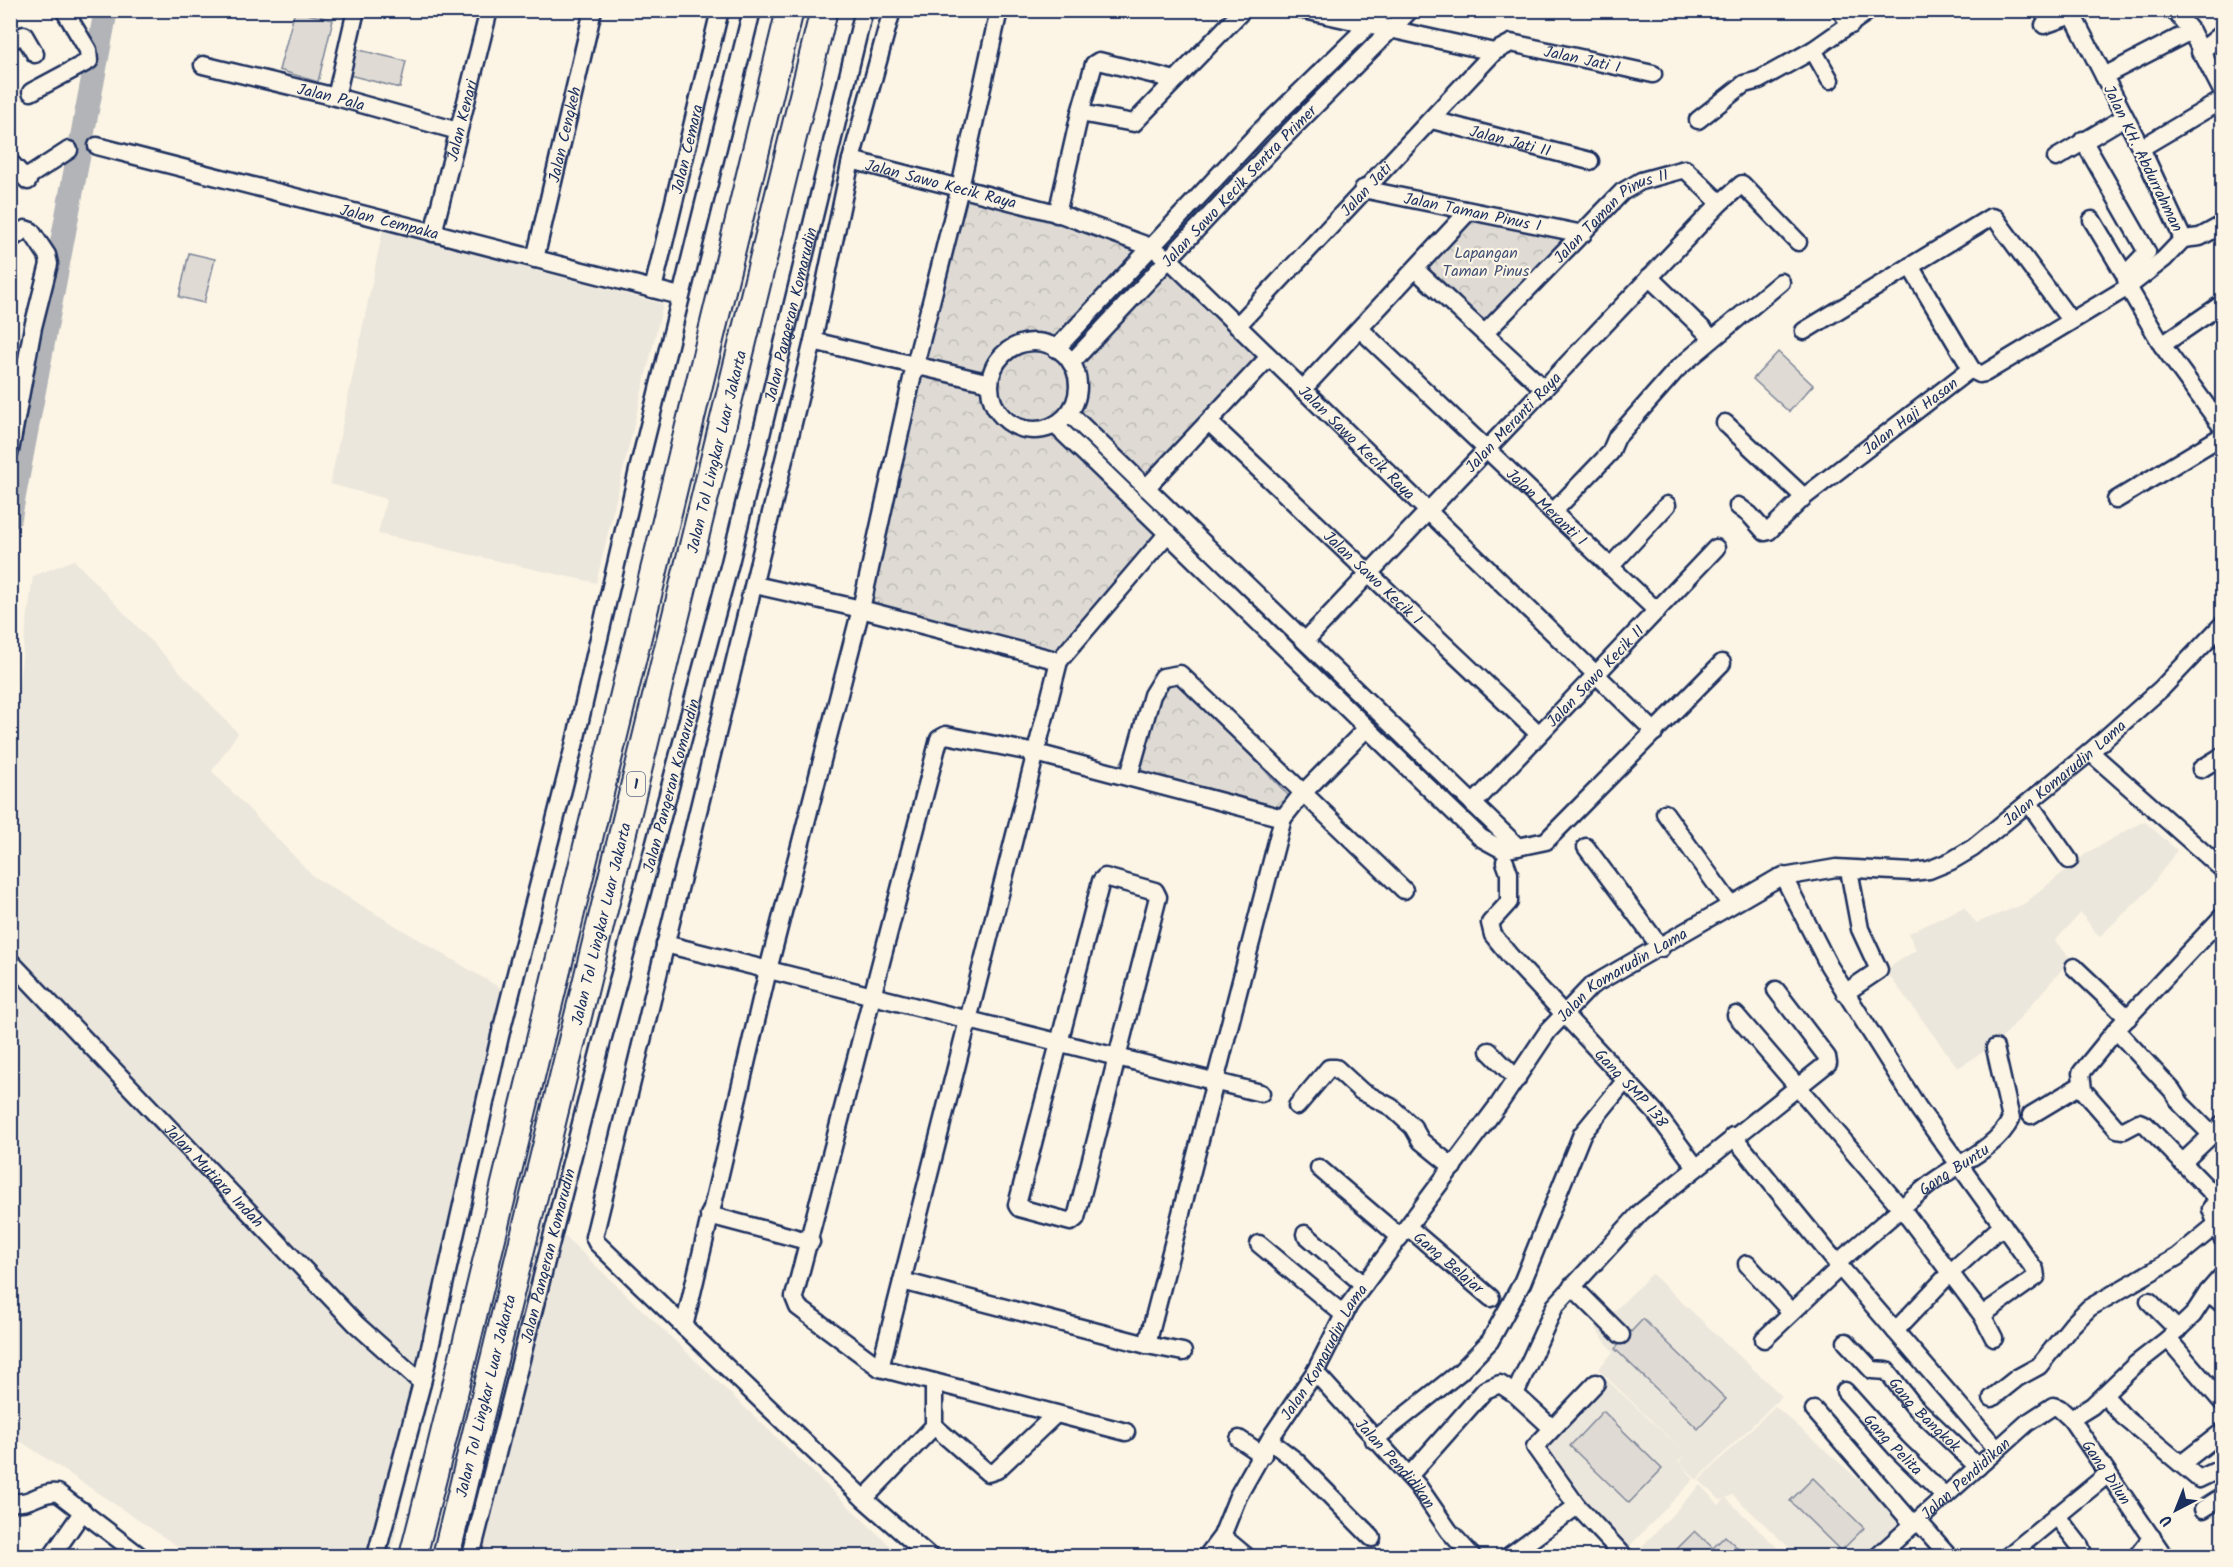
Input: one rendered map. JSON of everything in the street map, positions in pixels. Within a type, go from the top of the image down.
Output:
[{"type":"highway","name":"Jalan Tol Lingkar Luar Jakarta","points":[[413,1557],[460,1376],[627,698],[790,10]]},
{"type":"highway","name":"Jalan Tol Lingkar Luar Jakarta","points":[[446,1557],[824,10]]},
{"type":"street","points":[[31,92],[89,61],[88,50],[64,10]]},
{"type":"street","points":[[336,97],[356,10]]},
{"type":"street","name":"Jalan Kenari","points":[[433,233],[489,10]]},
{"type":"street","name":"Jalan Cengkeh","points":[[534,259],[593,10]]},
{"type":"street","name":"Jalan Cemara","points":[[653,289],[720,10]]},
{"type":"street","points":[[376,1557],[422,1383],[500,1036],[571,758],[680,296],[752,10]]},
{"type":"street","name":"Jalan Pangeran Komarudin","points":[[471,1557],[602,1041],[730,563],[864,10]]},
{"type":"street","points":[[892,10],[851,160],[813,341],[755,585],[594,1237],[597,1244],[864,1499],[929,1557]]},
{"type":"street","points":[[684,1327],[768,969],[861,609],[915,365],[960,188],[999,10]]},
{"type":"street","points":[[1080,113],[1131,124],[1242,10]]},
{"type":"street","points":[[1304,10],[1494,52]]},
{"type":"street","name":"Jalan Sawo Kecik Sentra Primer","points":[[1056,349],[1260,131],[1384,10]]},
{"type":"street","name":"Jalan Sawo Kecik Sentra Primer","points":[[1071,363],[1275,146],[1410,10]]},
{"type":"street","points":[[1839,10],[1851,25]]},
{"type":"street","points":[[1698,120],[1744,84],[1759,80],[1813,50],[1870,10]]},
{"type":"street","points":[[2174,10],[2191,32],[2223,91]]},
{"type":"street","points":[[2044,25],[2071,13]]},
{"type":"street","name":"Jalan KH. Abdurrahman","points":[[2071,13],[2141,148],[2183,239],[2164,259],[2126,281]]},
{"type":"street","points":[[2104,76],[2191,32]]},
{"type":"street","points":[[2200,52],[2223,34]]},
{"type":"street","points":[[10,41],[24,35],[34,54]]},
{"type":"street","name":"Jalan Jati","points":[[1237,326],[1363,189],[1432,120],[1494,52],[1510,43]]},
{"type":"street","name":"Jalan Jati I","points":[[1510,43],[1653,74]]},
{"type":"street","points":[[1813,50],[1830,80]]},
{"type":"street","points":[[1057,214],[1093,65],[1097,62],[1175,80]]},
{"type":"street","name":"Jalan Pala","points":[[203,65],[336,97],[458,131]]},
{"type":"street","points":[[2141,148],[2223,100]]},
{"type":"street","points":[[2056,158],[2125,117]]},
{"type":"street","name":"Jalan Jati II","points":[[1432,120],[1590,161]]},
{"type":"street","points":[[1260,131],[1275,146]]},
{"type":"street","points":[[2083,140],[2147,252],[2126,281]]},
{"type":"street","name":"Jalan Cempaka","points":[[97,146],[680,296]]},
{"type":"street","points":[[18,172],[69,150]]},
{"type":"street","name":"Jalan Sawo Kecik Raya","points":[[851,160],[1057,214],[1151,247],[1170,260],[1655,732]]},
{"type":"street","name":"Jalan Taman Pinus II","points":[[1485,333],[1631,185],[1685,169],[1720,203]]},
{"type":"street","name":"Jalan Meranti Raya","points":[[1305,641],[1720,203],[1742,184],[1798,242]]},
{"type":"street","name":"Jalan Taman Pinus I","points":[[1363,189],[1583,234]]},
{"type":"street","points":[[1302,390],[1468,212]]},
{"type":"street","points":[[1804,331],[1990,217],[1995,218],[2070,320]]},
{"type":"street","points":[[2092,220],[2162,345],[2223,427]]},
{"type":"street","points":[[2183,239],[2200,237],[2223,225]]},
{"type":"street","points":[[10,240],[25,229],[31,231],[47,255],[49,264],[15,403],[10,451]]},
{"type":"street","points":[[1910,266],[1972,370]]},
{"type":"street","points":[[1416,270],[1544,389]]},
{"type":"street","points":[[1649,278],[1712,338]]},
{"type":"street","name":"Jalan Haji Hasan","points":[[1738,506],[1750,515],[1765,532],[1804,497],[1972,370],[1980,374],[1985,373],[2070,320],[2126,281]]},
{"type":"street","points":[[1553,512],[1610,453],[1617,437],[1677,369],[1781,282]]},
{"type":"street","points":[[2162,345],[2223,304]]},
{"type":"street","name":"Jalan Meranti I","points":[[1360,329],[1488,448],[1657,611]]},
{"type":"street","points":[[813,341],[990,383]]},
{"type":"street","points":[[1027,343],[1047,345],[1056,349],[1071,363],[1078,388],[1069,413],[1055,425],[1038,430],[1012,424],[995,407],[990,383],[996,364],[1009,350],[1027,343]]},
{"type":"street","points":[[1146,488],[1269,357]]},
{"type":"street","points":[[1069,413],[1518,847]]},
{"type":"street","name":"Jalan Sawo Kecik I","points":[[1209,422],[1368,575],[1539,734]]},
{"type":"street","points":[[1725,423],[1804,497]]},
{"type":"street","points":[[1055,425],[1336,696],[1366,729],[1490,844],[1503,850],[1546,841],[1722,663]]},
{"type":"street","points":[[2116,500],[2223,436]]},
{"type":"street","points":[[1610,567],[1667,505]]},
{"type":"street","points":[[880,1368],[1059,661],[1168,533]]},
{"type":"street","name":"Jalan Sawo Kecik II","points":[[1473,804],[1716,548]]},
{"type":"street","points":[[755,585],[861,609],[1059,661]]},
{"type":"street","points":[[1236,599],[1248,587]]},
{"type":"street","name":"Jalan Komarudin Lama","points":[[1207,1557],[1222,1536],[1238,1496],[1266,1448],[1315,1372],[1343,1314],[1453,1167],[1517,1079],[1548,1030],[1563,1012],[1599,980],[1661,948],[1783,876],[1813,870],[1912,872],[1940,866],[1973,848],[2090,752],[2162,688],[2223,625]]},
{"type":"street","points":[[1129,776],[1152,695],[1163,678],[1177,672],[1404,890]]},
{"type":"street","points":[[1336,696],[1348,683]]},
{"type":"street","points":[[1147,1345],[1213,1082],[1283,818],[1302,794],[1366,729]]},
{"type":"street","points":[[1126,1432],[880,1368],[798,1307],[795,1297],[939,739],[946,735],[1036,753],[1283,818]]},
{"type":"street","points":[[2090,752],[2223,869]]},
{"type":"street","points":[[2201,769],[2223,756]]},
{"type":"street","points":[[2029,803],[2069,860]]},
{"type":"street","points":[[1665,813],[1731,905]]},
{"type":"street","points":[[1586,847],[1661,948]]},
{"type":"street","name":"Gang SMP 138","points":[[1505,861],[1509,873],[1509,902],[1491,921],[1490,927],[1510,956],[1655,1112],[1695,1166]]},
{"type":"street","points":[[1845,993],[1879,970],[1860,929],[1849,870]]},
{"type":"street","points":[[1783,876],[1845,993],[1919,1109],[1961,1164],[2035,1270],[2036,1277],[1982,1315]]},
{"type":"street","points":[[1105,877],[1155,891],[1158,894],[1117,1057],[1076,1218],[1071,1222],[1019,1208],[1017,1205],[1060,1043],[1101,880],[1105,877]]},
{"type":"street","points":[[1992,1398],[2017,1378],[2039,1366],[2061,1337],[2090,1308],[2219,1232],[2211,1209],[2218,1200],[2146,1125],[2139,1122],[2124,1130],[2117,1129],[2087,1096],[2081,1085],[2081,1073],[2116,1030],[2223,916]]},
{"type":"street","points":[[665,944],[1261,1093]]},
{"type":"street","name":"Jalan Mutiara Indah","points":[[10,961],[349,1316],[422,1383]]},
{"type":"street","points":[[2074,967],[2128,1018]]},
{"type":"street","points":[[1515,1394],[1555,1306],[1641,1212],[1695,1166],[1829,1060],[1776,990]]},
{"type":"street","points":[[1736,1015],[1902,1209],[1982,1315],[1994,1338]]},
{"type":"street","points":[[2116,1030],[2172,1090],[2181,1104],[2217,1130],[2182,1163]]},
{"type":"street","name":"Gang Buntu","points":[[1764,1339],[1838,1265],[1930,1184],[1994,1139],[2011,1119],[1995,1048]]},
{"type":"street","points":[[1489,1051],[1517,1079]]},
{"type":"street","points":[[1298,1106],[1329,1068],[1336,1068],[1361,1091],[1391,1107],[1413,1127],[1421,1141],[1453,1167]]},
{"type":"street","points":[[1374,1440],[1460,1372],[1490,1341],[1522,1283],[1582,1134],[1625,1080]]},
{"type":"street","points":[[2031,1115],[2081,1085]]},
{"type":"street","points":[[1733,1136],[1838,1265],[1996,1448]]},
{"type":"street","name":"Gang Belajar","points":[[1319,1168],[1491,1298]]},
{"type":"street","points":[[709,1215],[811,1242]]},
{"type":"street","points":[[1895,1331],[1950,1273],[2003,1225]]},
{"type":"street","points":[[1305,1234],[1364,1286]]},
{"type":"street","points":[[1259,1244],[1343,1314]]},
{"type":"street","points":[[1747,1264],[1791,1312]]},
{"type":"street","points":[[2071,1419],[2092,1406],[2136,1364],[2173,1335],[2193,1315],[2208,1292],[2223,1276]]},
{"type":"street","points":[[902,1281],[1147,1345],[1183,1352]]},
{"type":"street","points":[[1572,1286],[1621,1335]]},
{"type":"street","points":[[2208,1292],[2223,1304]]},
{"type":"street","points":[[2149,1301],[2223,1402]]},
{"type":"street","name":"Gang Bangkok","points":[[1846,1342],[1872,1370],[1887,1371],[1913,1405],[1978,1467]]},
{"type":"street","name":"Jalan Pendidikan","points":[[1315,1372],[1374,1440],[1409,1476],[1472,1557]]},
{"type":"street","points":[[864,1499],[934,1426],[934,1382]]},
{"type":"street","points":[[1596,1383],[1536,1445],[1536,1449],[1577,1506],[1624,1557]]},
{"type":"street","points":[[1409,1476],[1485,1390],[1495,1384],[1500,1384],[1515,1394],[1552,1428]]},
{"type":"street","name":"Gang Pelita","points":[[1845,1391],[1896,1448],[1945,1496]]},
{"type":"street","points":[[2104,1395],[2123,1416],[2201,1480],[2223,1468]]},
{"type":"street","name":"Jalan Pendidikan","points":[[1878,1557],[1996,1448],[2027,1423],[2056,1406]]},
{"type":"street","name":"Gang Dilun","points":[[2056,1406],[2071,1419],[2164,1557]]},
{"type":"street","points":[[1814,1410],[1949,1557]]},
{"type":"street","points":[[934,1426],[988,1473],[997,1470],[1056,1414]]},
{"type":"street","points":[[2181,1464],[2223,1432]]},
{"type":"street","points":[[1239,1438],[1295,1460],[1372,1538]]},
{"type":"street","points":[[2008,1557],[2029,1550],[2056,1515],[2108,1474]]},
{"type":"street","points":[[10,1501],[34,1501],[50,1492],[58,1493],[140,1557]]},
{"type":"street","points":[[2203,1509],[2223,1497]]},
{"type":"street","points":[[1509,1557],[1577,1506]]},
{"type":"street","points":[[52,1557],[83,1511]]},
{"type":"street","points":[[2056,1515],[2080,1546],[2084,1557]]},
{"type":"street","points":[[1222,1536],[1246,1557]]},
{"type":"street","points":[[2137,1557],[2152,1538]]},
{"type":"shaded area","points":[[383,229],[663,304],[596,583],[378,534],[386,499],[330,484]]},
{"type":"shaded area","points":[[74,560],[238,733],[212,771],[314,877],[502,989],[391,1556],[192,1556],[23,1443],[11,1438],[10,1223],[14,1216],[11,1214],[11,740],[33,576]]},
{"type":"shaded area","points":[[2144,821],[2177,850],[2147,892],[2099,937],[2081,913],[2055,941],[2071,959],[1999,1042],[1958,1068],[1885,970],[1916,950],[1909,933],[1964,907],[1976,923],[2024,904],[2088,852]]},
{"type":"shaded area","points":[[552,1224],[901,1556],[460,1556]]},
{"type":"shaded area","points":[[1652,1274],[1782,1396],[1697,1480],[1679,1462],[1684,1456],[1678,1461],[1694,1479],[1622,1554],[1537,1449],[1556,1425],[1606,1379],[1686,1454],[1598,1369],[1613,1352],[1596,1329]]},
{"type":"shaded area","points":[[1775,1406],[1912,1527],[1872,1556],[1798,1556],[1733,1495],[1726,1498],[1786,1556],[1633,1556],[1700,1485],[1719,1505],[1725,1499],[1720,1500],[1699,1480]]},
{"type":"green space","points":[[295,11],[333,20],[318,82],[279,70]]},
{"type":"green space","points":[[355,49],[406,61],[400,88],[349,75]]},
{"type":"green space","points":[[960,188],[1143,244],[1269,357],[1135,501],[1168,533],[1059,661],[861,609]]},
{"type":"green space","name":"Lapangan Taman Pinus","points":[[1467,215],[1581,233],[1485,321],[1422,270]]},
{"type":"green space","points":[[189,253],[215,259],[204,303],[179,297]]},
{"type":"green space","points":[[1778,352],[1813,385],[1789,412],[1753,379]]},
{"type":"green space","points":[[1175,675],[1288,795],[1292,812],[1118,769],[1154,695]]},
{"type":"green space","points":[[1643,1319],[1726,1399],[1698,1429],[1615,1349]]},
{"type":"green space","points":[[1603,1411],[1662,1469],[1629,1503],[1570,1446]]},
{"type":"green space","points":[[1813,1478],[1864,1528],[1841,1551],[1790,1501]]},
{"type":"green space","points":[[1695,1531],[1713,1548],[1725,1536],[1746,1556],[1677,1556],[1673,1553]]},
{"type":"waterway","points":[[10,517],[106,10]]}]
